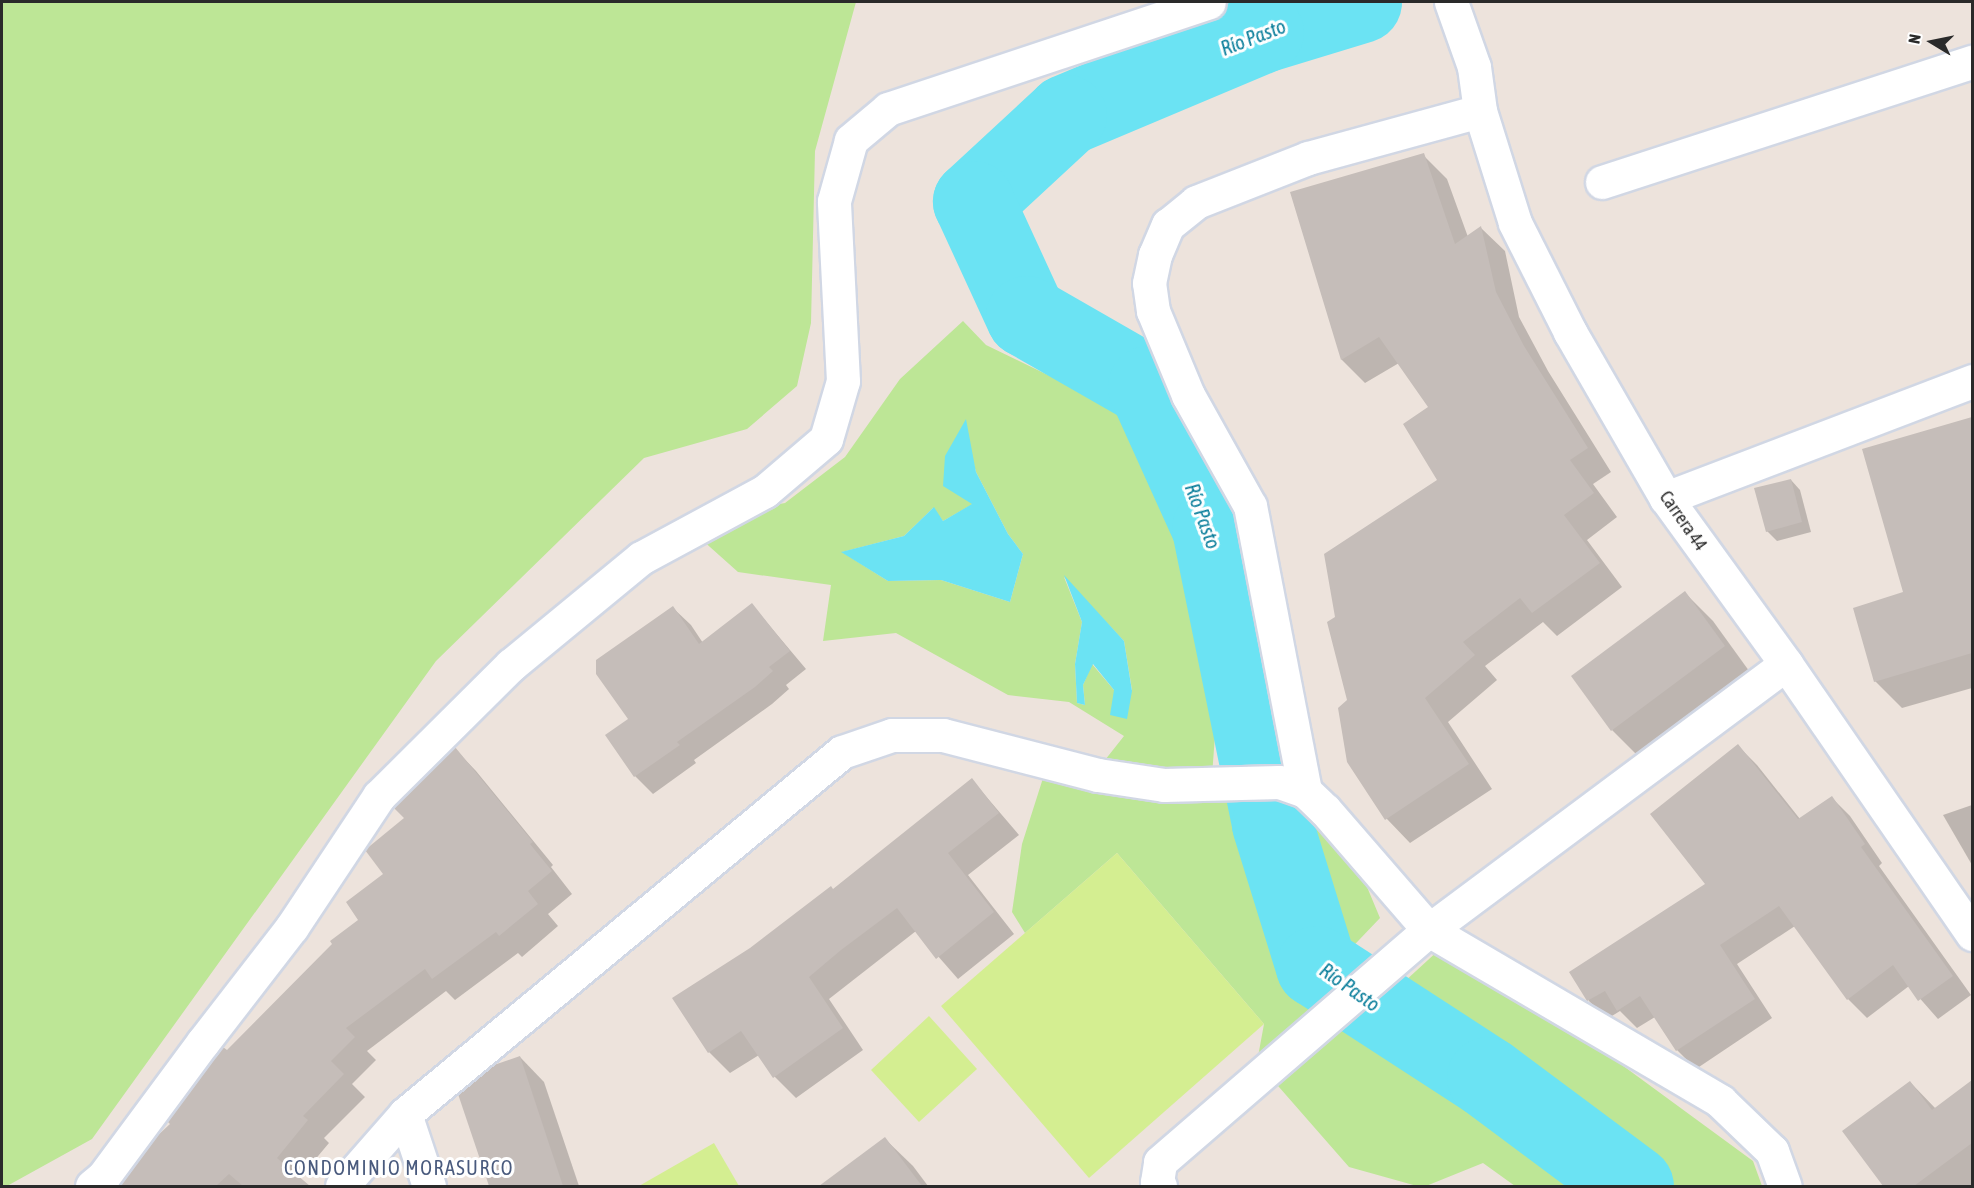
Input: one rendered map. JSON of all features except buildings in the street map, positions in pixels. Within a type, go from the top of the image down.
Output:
[{"type":"street","points":[[92,1186],[104,1177],[203,1042],[292,927],[379,796],[511,665],[641,558],[765,491],[826,439],[843,381],[834,201],[850,140],[888,109],[1209,2]]},
{"type":"street","name":"Carrera 44","points":[[1451,2],[1474,68],[1480,111],[1515,223],[1570,332],[1666,498],[1786,664],[1972,934]]},
{"type":"street","points":[[1602,182],[1972,62]]},
{"type":"street","points":[[1292,787],[1250,506],[1188,395],[1153,311],[1149,283],[1155,255],[1168,225],[1196,202],[1308,158],[1480,111]]},
{"type":"street","points":[[1666,498],[1972,381]]},
{"type":"street","points":[[1160,1186],[1157,1182],[1160,1162],[1429,930],[1786,664]]},
{"type":"street","points":[[342,1186],[405,1114],[842,752],[892,735],[943,735],[1098,775],[1164,785],[1292,787],[1326,810],[1429,930],[1720,1101],[1772,1151],[1785,1186]]},
{"type":"street","points":[[405,1114],[429,1186]]},
{"type":"green space","points":[[2,2],[856,2],[815,151],[811,323],[797,386],[747,429],[644,458],[436,661],[92,1139],[7,1186],[2,1186]]},
{"type":"green space","points":[[963,321],[986,345],[1130,415],[1161,462],[1194,547],[1218,694],[1211,790],[1294,789],[1357,863],[1380,918],[1338,962],[1380,1004],[1440,949],[1551,1013],[1753,1161],[1762,1186],[1515,1186],[1483,1163],[1426,1186],[1417,1186],[1349,1167],[1257,1062],[1264,1024],[1117,853],[1025,933],[1012,912],[1022,844],[1044,775],[1090,779],[1124,736],[1069,702],[1008,695],[896,633],[823,641],[831,585],[738,572],[682,522],[785,503],[845,457],[900,379]],"holes":[[[970,449],[976,472],[1008,534],[1023,554],[1010,602],[941,580],[888,581],[842,552],[904,536],[933,508],[943,521],[973,504]],[[1064,577],[1124,641],[1132,690],[1114,690],[1092,664],[1083,685],[1085,705],[1077,703],[1075,664],[1082,622]]]},
{"type":"green space","points":[[1117,853],[1264,1024],[1089,1178],[941,1006]]},
{"type":"green space","points":[[929,1016],[977,1069],[919,1122],[871,1070]]},
{"type":"green space","points":[[714,1143],[739,1186],[639,1186]]},
{"type":"water","points":[[966,419],[976,472],[1008,534],[1023,554],[1010,602],[941,580],[888,581],[841,552],[904,536],[934,507],[943,521],[972,504],[943,486],[945,456]]},
{"type":"water","points":[[1064,575],[1124,641],[1132,691],[1127,719],[1110,715],[1114,690],[1093,664],[1083,685],[1085,705],[1077,703],[1075,664],[1082,622]]},
{"type":"waterway","name":"Río Pasto","points":[[1361,2],[1263,32],[1066,115],[973,201],[1026,316],[1148,386],[1212,528],[1272,824],[1316,966],[1487,1077],[1633,1186]]},
{"type":"district","name":"CONDOMINIO MORASURCO","points":[[399,1167]]}]
